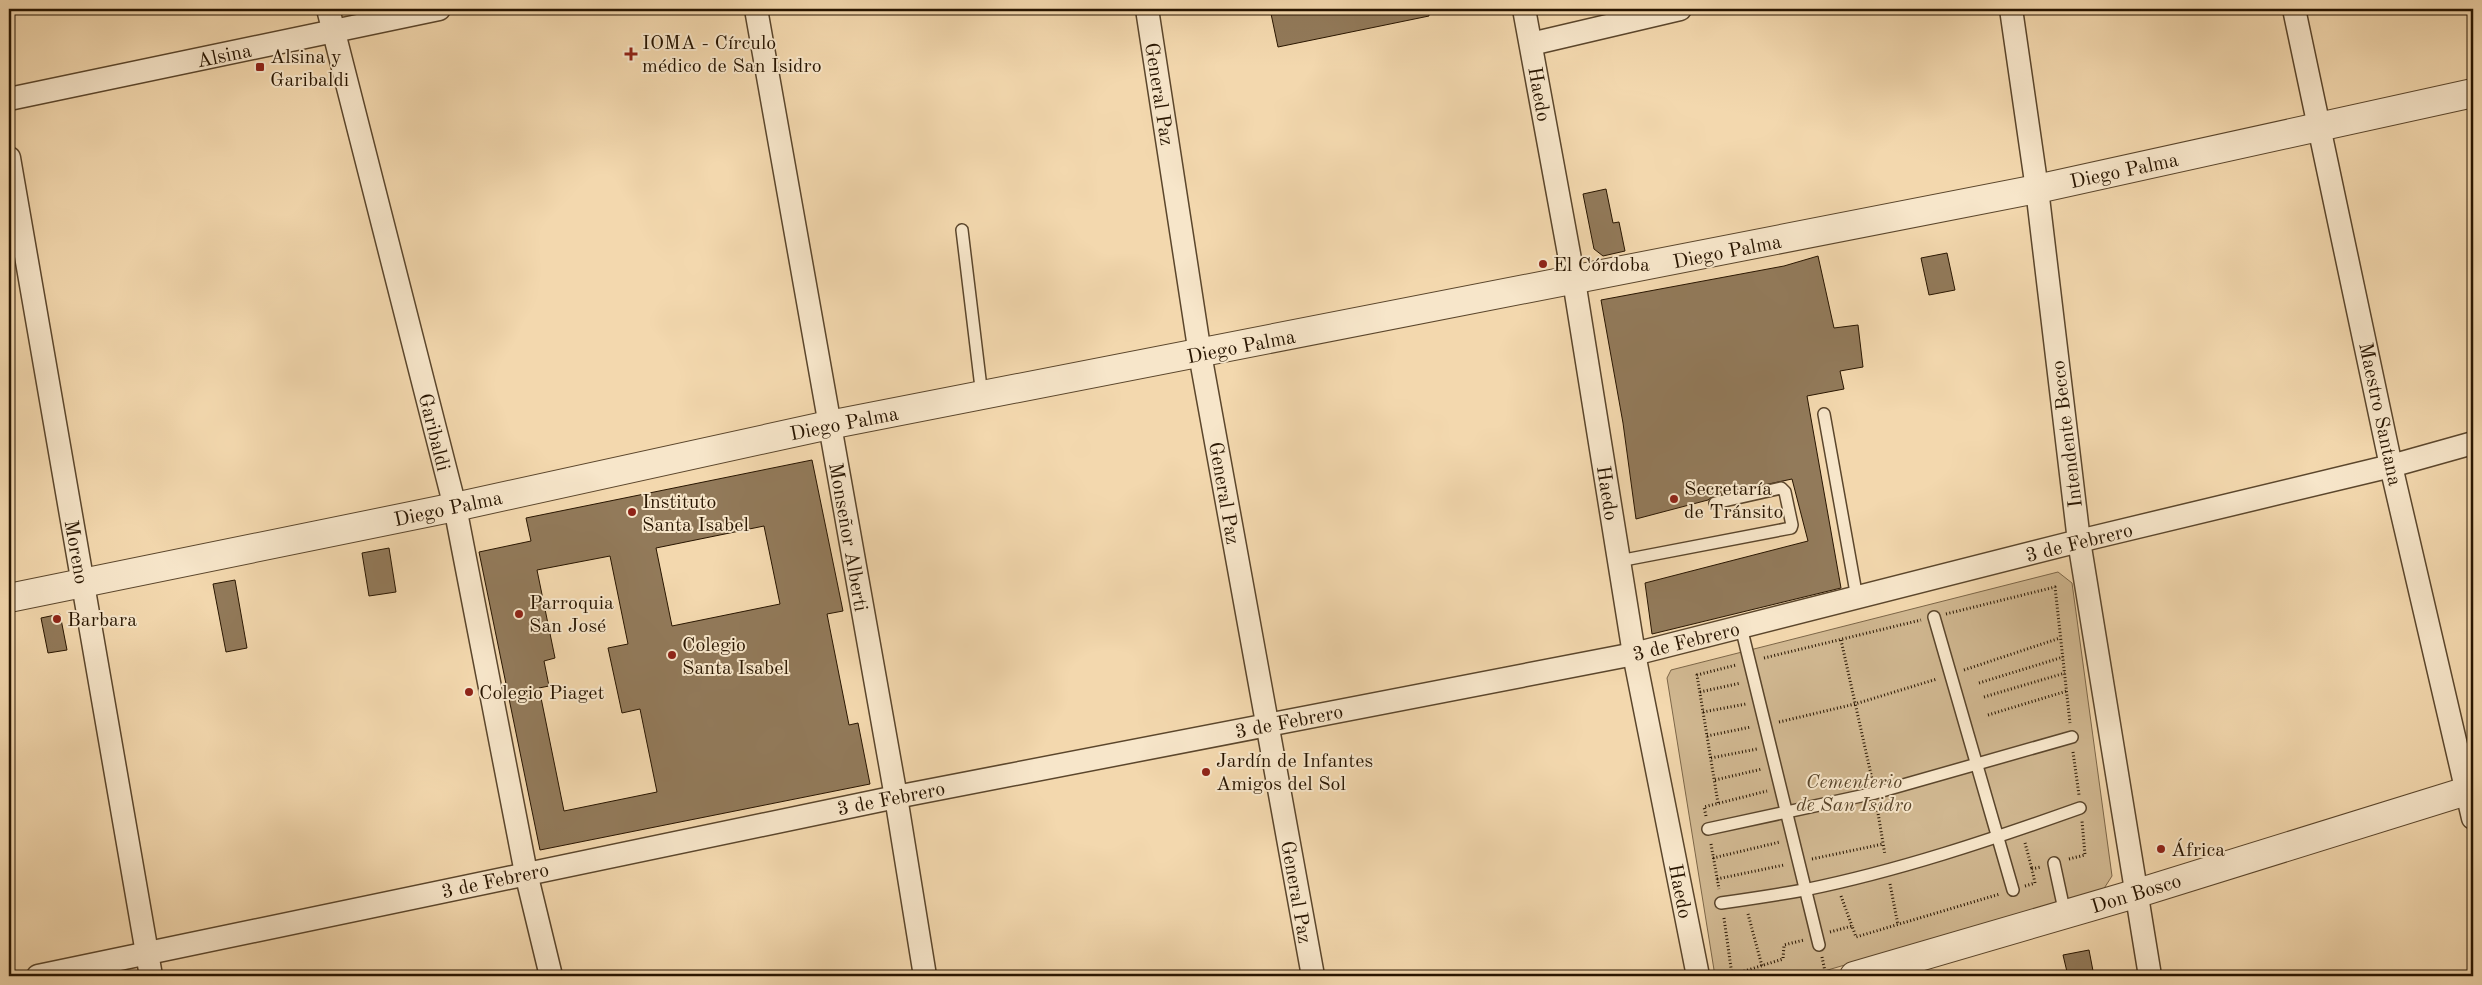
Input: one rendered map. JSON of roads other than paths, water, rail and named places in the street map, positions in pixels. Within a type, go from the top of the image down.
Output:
[{"type":"street","name":"Garibaldi","points":[[328,9],[332,31],[455,507],[526,874],[551,976]]},
{"type":"street","name":"Alsina","points":[[9,99],[439,9]]},
{"type":"street","name":"Monseñor Alberti","points":[[756,9],[896,797],[924,976]]},
{"type":"street","name":"General Paz","points":[[1148,9],[1200,354],[1266,726],[1313,976]]},
{"type":"street","name":"Haedo","points":[[1524,9],[1574,281],[1634,654],[1698,976]]},
{"type":"street","points":[[1531,44],[1680,9]]},
{"type":"street","name":"Intendente Becco","points":[[2011,9],[2037,189],[2079,541],[2138,893],[2150,976]]},
{"type":"street","name":"Maestro Santana","points":[[2294,9],[2321,126],[2391,466],[2470,790],[2473,818]]},
{"type":"street","name":"Diego Palma","points":[[9,598],[455,507],[829,425],[1574,281],[2037,189],[2473,92]]},
{"type":"street","name":"Moreno","points":[[9,158],[151,976]]},
{"type":"street","name":"3 de Febrero","points":[[38,976],[896,797],[1634,654],[2079,541],[2391,466],[2473,443]]},
{"type":"street","name":"Don Bosco","points":[[1854,976],[2138,893],[2470,790]]},
{"type":"lane","points":[[962,230],[982,396]]},
{"type":"lane","points":[[1824,414],[1857,598]]},
{"type":"lane","points":[[1620,561],[1791,528],[1792,525],[1785,492],[1781,488],[1715,503]]},
{"type":"lane","points":[[1934,617],[2013,890]]},
{"type":"lane","points":[[1741,627],[1819,945]]},
{"type":"lane","points":[[1708,829],[1875,792],[2072,736]]},
{"type":"lane","points":[[1721,903],[1805,889],[1836,881],[1998,837],[2080,808]]},
{"type":"lane","points":[[2054,863],[2065,914]]},
{"type":"place","name":"IOMA - Círculo médico de San Isidro","points":[[631,54]]},
{"type":"place","name":"Alsina y Garibaldi","points":[[260,67]]},
{"type":"place","name":"El Córdoba","points":[[1543,264]]},
{"type":"place","name":"Secretaría de Tránsito","points":[[1674,499]]},
{"type":"place","name":"Instituto Santa Isabel","points":[[632,512]]},
{"type":"place","name":"Parroquia San José","points":[[519,614]]},
{"type":"place","name":"Barbara","points":[[57,619]]},
{"type":"place","name":"Colegio Santa Isabel","points":[[672,655]]},
{"type":"place","name":"Colegio Piaget","points":[[469,692]]},
{"type":"place","name":"Jardín de Infantes Amigos del Sol","points":[[1206,772]]},
{"type":"place","name":"África","points":[[2161,849]]},
{"type":"park label","name":"Cementerio de San Isidro","points":[[1854,792]]}]
